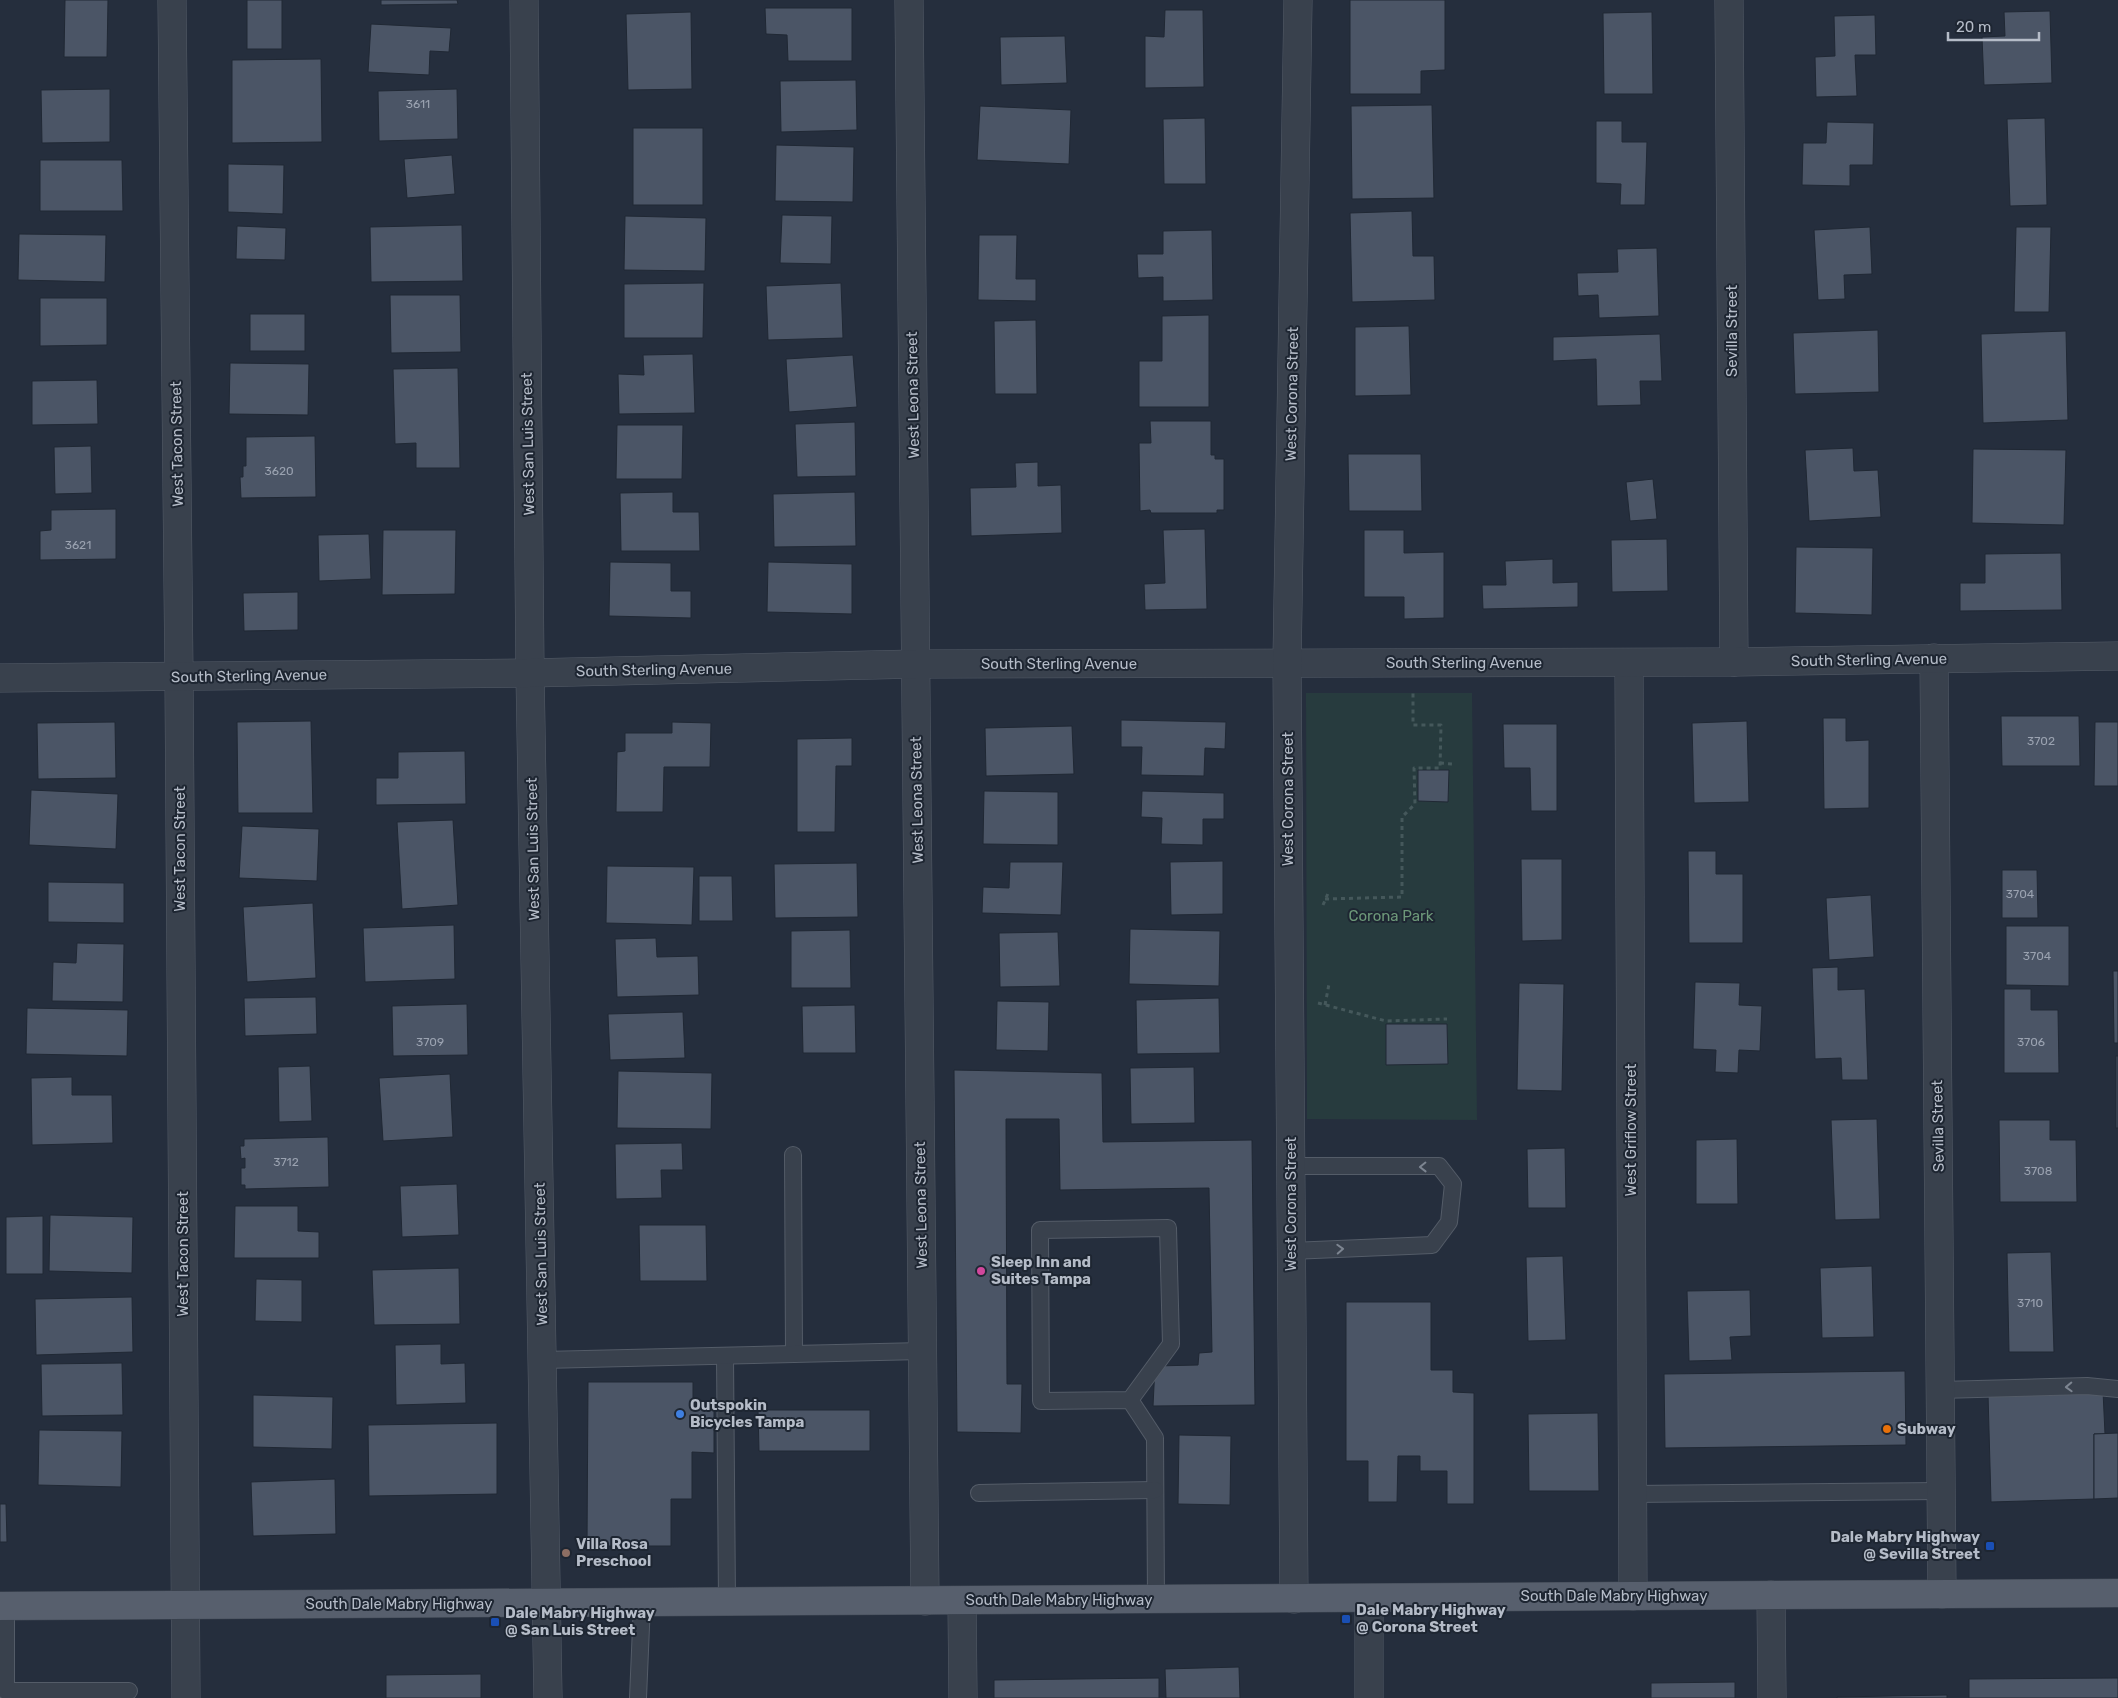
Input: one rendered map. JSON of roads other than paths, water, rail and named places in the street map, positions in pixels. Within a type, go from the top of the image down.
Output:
[{"type":"main road","name":"South Dale Mabry Highway","points":[[3,1606],[2118,1593]]},
{"type":"street","name":"West Tacon Street","points":[[172,0],[186,1698]]},
{"type":"street","name":"West San Luis Street","points":[[524,0],[530,673],[548,1698]]},
{"type":"street","name":"West Leona Street","points":[[910,0],[925,1601]]},
{"type":"street","name":"West Corona Street","points":[[1294,1599],[1287,663],[1298,0]]},
{"type":"street","name":"Sevilla Street","points":[[1729,0],[1734,662]]},
{"type":"street","name":"South Sterling Avenue","points":[[0,678],[530,673],[916,664],[1629,663],[2118,656]]},
{"type":"street","name":"Sevilla Street","points":[[1934,658],[1942,1594]]},
{"type":"street","name":"West Griflow Street","points":[[1629,663],[1633,1596]]},
{"type":"street","points":[[1771,1595],[1772,1698]]},
{"type":"street","points":[[1369,1598],[1369,1698]]},
{"type":"street","points":[[962,1601],[963,1698]]},
{"type":"lane","points":[[794,1155],[794,1354]]},
{"type":"lane","points":[[1291,1166],[1439,1166],[1453,1184],[1449,1222],[1432,1245],[1291,1251]]},
{"type":"lane","points":[[1168,1228],[1171,1344],[1130,1400],[1041,1401],[1040,1230],[1168,1228]]},
{"type":"lane","points":[[543,1360],[922,1351]]},
{"type":"lane","points":[[725,1356],[727,1602]]},
{"type":"lane","points":[[1940,1390],[2088,1386],[2118,1389]]},
{"type":"lane","points":[[1130,1400],[1154,1438],[1156,1600]]},
{"type":"lane","points":[[980,1493],[1155,1490]]},
{"type":"lane","points":[[1632,1494],[1941,1492]]},
{"type":"lane","points":[[638,1698],[642,1603]]},
{"type":"lane","points":[[3,1606],[3,1692],[129,1691]]},
{"type":"place","name":"Sleep Inn and Suites Tampa","points":[[981,1271]]},
{"type":"place","name":"Outspokin Bicycles Tampa","points":[[680,1414]]},
{"type":"place","name":"Subway","points":[[1887,1429]]},
{"type":"place","name":"Dale Mabry Highway @ Sevilla Street","points":[[1990,1546]]},
{"type":"place","name":"Villa Rosa Preschool","points":[[566,1553]]},
{"type":"place","name":"Dale Mabry Highway @ Corona Street","points":[[1346,1619]]},
{"type":"place","name":"Dale Mabry Highway @ San Luis Street","points":[[495,1622]]},
{"type":"park label","name":"Corona Park","points":[[1391,916]]}]
